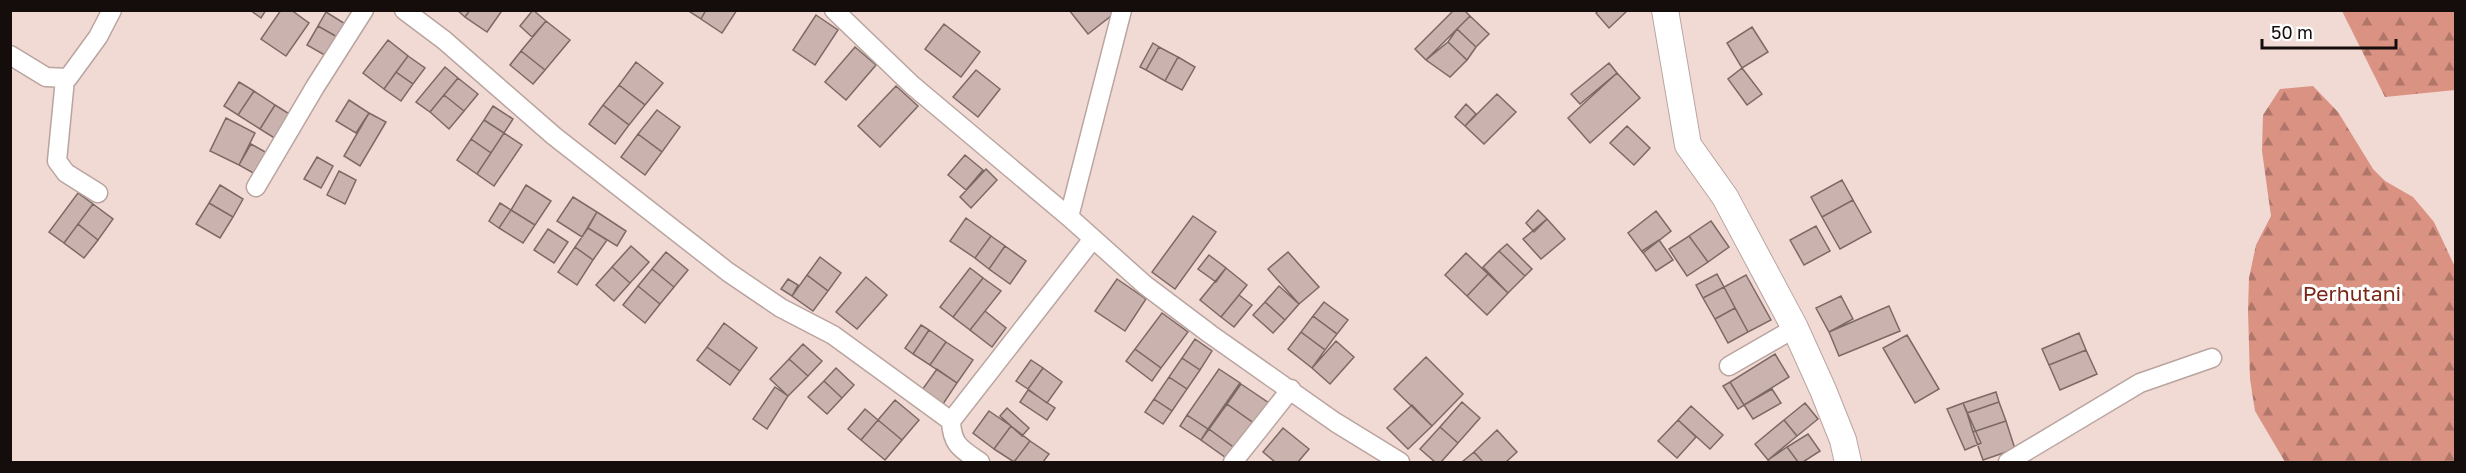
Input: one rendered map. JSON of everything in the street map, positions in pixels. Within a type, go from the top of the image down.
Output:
[{"type":"street","points":[[10,55],[46,77],[65,79],[75,72],[98,37],[112,10]]},
{"type":"street","points":[[256,187],[364,10]]},
{"type":"street","points":[[404,10],[444,40],[562,143],[728,272],[782,308],[833,335],[951,421]]},
{"type":"street","points":[[834,10],[912,85],[1069,217],[1092,240],[1145,285],[1335,422],[1400,462]]},
{"type":"street","points":[[1069,217],[1122,10]]},
{"type":"street","points":[[1665,10],[1688,145],[1725,197],[1795,328],[1843,440],[1848,462]]},
{"type":"street","points":[[65,79],[57,161],[66,173],[98,193]]},
{"type":"street","points":[[980,462],[952,438],[951,421],[1092,240]]},
{"type":"street","points":[[1729,366],[1795,328]]},
{"type":"street","points":[[2008,462],[2140,383],[2212,358]]},
{"type":"street","points":[[1233,462],[1291,389]]},
{"type":"green space","points":[[2342,11],[2455,11],[2455,90],[2385,97]]},
{"type":"green space","name":"Perhutani","points":[[2313,86],[2338,112],[2373,169],[2385,181],[2413,197],[2434,222],[2455,267],[2455,462],[2285,462],[2255,411],[2250,379],[2249,278],[2256,245],[2271,216],[2262,151],[2263,115],[2280,89]]},
{"type":"building","points":[[250,10],[266,10],[261,18]]},
{"type":"building","points":[[281,10],[291,10],[309,23],[286,56],[261,39]]},
{"type":"building","points":[[457,10],[470,10],[465,17]]},
{"type":"building","points":[[470,10],[499,10],[501,12],[487,32],[465,17]]},
{"type":"building","points":[[533,10],[546,21],[532,37],[520,26]]},
{"type":"building","points":[[687,10],[706,10],[701,19]]},
{"type":"building","points":[[706,10],[737,10],[722,33],[701,19]]},
{"type":"building","points":[[1069,10],[1115,10],[1116,12],[1088,34]]},
{"type":"building","points":[[1454,10],[1464,10],[1470,16],[1426,60],[1415,49]]},
{"type":"building","points":[[1599,10],[1628,10],[1609,28],[1596,13]]},
{"type":"building","points":[[326,12],[347,25],[339,38],[318,26]]},
{"type":"building","points":[[816,15],[838,30],[815,65],[793,50]]},
{"type":"building","points":[[1470,16],[1489,34],[1476,47],[1457,29]]},
{"type":"building","points":[[546,21],[570,40],[545,70],[521,51]]},
{"type":"building","points":[[944,24],[980,52],[961,77],[925,49]]},
{"type":"building","points":[[318,26],[339,38],[328,57],[307,45]]},
{"type":"building","points":[[1752,27],[1768,52],[1742,68],[1727,43]]},
{"type":"building","points":[[1457,29],[1476,47],[1467,60],[1448,42]]},
{"type":"building","points":[[388,40],[408,56],[384,89],[363,73]]},
{"type":"building","points":[[1448,42],[1467,60],[1450,77],[1426,60]]},
{"type":"building","points":[[1153,43],[1159,47],[1146,70],[1140,67]]},
{"type":"building","points":[[855,47],[876,65],[846,100],[825,82]]},
{"type":"building","points":[[1159,47],[1178,57],[1165,81],[1146,70]]},
{"type":"building","points":[[521,51],[545,70],[533,84],[510,65]]},
{"type":"building","points":[[408,56],[425,68],[413,84],[396,72]]},
{"type":"building","points":[[1178,57],[1195,67],[1182,90],[1165,81]]},
{"type":"building","points":[[636,62],[663,83],[645,105],[619,85]]},
{"type":"building","points":[[1609,63],[1617,73],[1580,104],[1571,94]]},
{"type":"building","points":[[445,67],[458,78],[430,112],[416,102]]},
{"type":"building","points":[[1742,68],[1762,94],[1747,105],[1728,79]]},
{"type":"building","points":[[976,70],[1000,89],[978,117],[953,97]]},
{"type":"building","points":[[396,72],[413,84],[401,101],[384,89]]},
{"type":"building","points":[[1617,73],[1640,98],[1590,143],[1568,118]]},
{"type":"building","points":[[458,78],[478,94],[464,111],[444,95]]},
{"type":"building","points":[[239,82],[254,91],[238,115],[224,106]]},
{"type":"building","points":[[619,85],[645,105],[629,125],[603,105]]},
{"type":"building","points":[[896,86],[918,106],[880,147],[858,126]]},
{"type":"building","points":[[254,91],[275,105],[260,129],[238,115]]},
{"type":"building","points":[[1497,94],[1516,112],[1484,144],[1465,126]]},
{"type":"building","points":[[444,95],[464,111],[449,129],[430,112]]},
{"type":"building","points":[[349,100],[369,113],[356,133],[336,121]]},
{"type":"building","points":[[1466,104],[1476,114],[1465,126],[1455,117]]},
{"type":"building","points":[[275,105],[291,115],[276,139],[260,129]]},
{"type":"building","points":[[603,105],[629,125],[615,144],[589,124]]},
{"type":"building","points":[[493,106],[513,119],[504,133],[484,120]]},
{"type":"building","points":[[657,110],[680,127],[662,152],[638,134]]},
{"type":"building","points":[[369,113],[386,122],[360,166],[344,156]]},
{"type":"building","points":[[226,118],[255,133],[239,165],[210,151]]},
{"type":"building","points":[[484,120],[504,133],[491,153],[471,139]]},
{"type":"building","points":[[1627,126],[1650,148],[1634,165],[1610,143]]},
{"type":"building","points":[[504,133],[522,145],[494,186],[477,174]]},
{"type":"building","points":[[638,134],[662,152],[645,175],[621,157]]},
{"type":"building","points":[[471,139],[491,153],[477,174],[457,160]]},
{"type":"building","points":[[251,144],[267,153],[255,174],[239,165]]},
{"type":"building","points":[[965,155],[983,170],[966,190],[948,175]]},
{"type":"building","points":[[317,157],[333,166],[321,188],[304,179]]},
{"type":"building","points":[[986,169],[997,180],[971,208],[960,197]]},
{"type":"building","points":[[339,171],[356,180],[345,204],[327,195]]},
{"type":"building","points":[[1842,180],[1853,200],[1822,217],[1811,197]]},
{"type":"building","points":[[220,185],[243,199],[233,217],[209,203]]},
{"type":"building","points":[[526,185],[551,201],[535,225],[511,210]]},
{"type":"building","points":[[78,193],[93,204],[64,243],[49,232]]},
{"type":"building","points":[[573,197],[597,212],[582,237],[557,221]]},
{"type":"building","points":[[1853,200],[1871,232],[1840,249],[1822,217]]},
{"type":"building","points":[[209,203],[233,217],[220,238],[196,224]]},
{"type":"building","points":[[500,203],[511,210],[499,228],[489,221]]},
{"type":"building","points":[[93,204],[113,219],[98,240],[78,224]]},
{"type":"building","points":[[511,210],[535,225],[523,243],[499,228]]},
{"type":"building","points":[[1538,210],[1547,219],[1534,232],[1526,223]]},
{"type":"building","points":[[1656,211],[1671,231],[1643,253],[1628,233]]},
{"type":"building","points":[[597,212],[626,231],[617,246],[588,228]]},
{"type":"building","points":[[1193,216],[1216,232],[1175,289],[1152,272]]},
{"type":"building","points":[[966,218],[991,236],[975,258],[950,241]]},
{"type":"building","points":[[1547,219],[1565,239],[1541,259],[1523,239]]},
{"type":"building","points":[[1711,221],[1729,247],[1708,262],[1689,236]]},
{"type":"building","points":[[78,224],[98,240],[84,258],[64,243]]},
{"type":"building","points":[[1816,226],[1830,251],[1804,265],[1790,240]]},
{"type":"building","points":[[588,228],[607,240],[593,260],[575,247]]},
{"type":"building","points":[[548,229],[568,242],[554,263],[534,250]]},
{"type":"building","points":[[991,236],[1005,246],[989,269],[975,258]]},
{"type":"building","points":[[1689,236],[1708,262],[1687,276],[1669,249]]},
{"type":"building","points":[[1659,240],[1673,260],[1656,271],[1642,251]]},
{"type":"building","points":[[1507,244],[1532,269],[1525,276],[1499,251]]},
{"type":"building","points":[[631,246],[649,262],[630,283],[612,267]]},
{"type":"building","points":[[1005,246],[1026,261],[1010,284],[989,269]]},
{"type":"building","points":[[575,247],[593,260],[577,285],[558,272]]},
{"type":"building","points":[[1499,251],[1525,276],[1508,293],[1483,267]]},
{"type":"building","points":[[666,252],[688,270],[674,287],[652,269]]},
{"type":"building","points":[[1288,252],[1319,287],[1299,304],[1268,269]]},
{"type":"building","points":[[1466,253],[1488,274],[1467,296],[1445,275]]},
{"type":"building","points":[[1209,255],[1226,268],[1216,282],[1198,269]]},
{"type":"building","points":[[820,257],[841,273],[828,291],[807,275]]},
{"type":"building","points":[[612,267],[630,283],[614,301],[596,285]]},
{"type":"building","points":[[970,268],[983,278],[953,317],[940,307]]},
{"type":"building","points":[[1226,268],[1247,285],[1221,317],[1200,300]]},
{"type":"building","points":[[652,269],[674,287],[660,304],[638,286]]},
{"type":"building","points":[[1488,274],[1508,293],[1487,315],[1467,296]]},
{"type":"building","points":[[1717,274],[1724,287],[1703,298],[1696,285]]},
{"type":"building","points":[[807,275],[828,291],[813,311],[792,296]]},
{"type":"building","points":[[1746,275],[1771,320],[1748,332],[1724,287]]},
{"type":"building","points":[[866,277],[887,295],[857,329],[836,312]]},
{"type":"building","points":[[983,278],[1001,291],[970,330],[953,317]]},
{"type":"building","points":[[788,279],[798,285],[792,296],[781,289]]},
{"type":"building","points":[[1117,279],[1146,299],[1125,331],[1095,311]]},
{"type":"building","points":[[638,286],[660,304],[645,323],[623,305]]},
{"type":"building","points":[[1279,286],[1299,304],[1285,320],[1265,302]]},
{"type":"building","points":[[1724,287],[1735,308],[1715,319],[1703,298]]},
{"type":"building","points":[[1239,295],[1252,305],[1234,327],[1221,317]]},
{"type":"building","points":[[1841,296],[1853,319],[1829,332],[1816,308]]},
{"type":"building","points":[[1265,302],[1285,320],[1273,333],[1253,315]]},
{"type":"building","points":[[1324,302],[1348,320],[1337,334],[1313,316]]},
{"type":"building","points":[[1889,306],[1900,331],[1839,356],[1829,332]]},
{"type":"building","points":[[1735,308],[1748,332],[1728,343],[1715,319]]},
{"type":"building","points":[[985,311],[1006,328],[992,347],[970,330]]},
{"type":"building","points":[[1162,313],[1188,332],[1161,368],[1135,349]]},
{"type":"building","points":[[1313,316],[1337,334],[1325,350],[1301,332]]},
{"type":"building","points":[[724,323],[757,348],[740,371],[707,347]]},
{"type":"building","points":[[921,325],[929,330],[913,354],[905,348]]},
{"type":"building","points":[[929,330],[946,342],[930,365],[913,354]]},
{"type":"building","points":[[1301,332],[1325,350],[1312,368],[1288,349]]},
{"type":"building","points":[[2079,333],[2086,350],[2049,365],[2042,349]]},
{"type":"building","points":[[1907,335],[1939,389],[1915,403],[1883,348]]},
{"type":"building","points":[[1195,339],[1212,351],[1200,370],[1182,358]]},
{"type":"building","points":[[1336,341],[1354,357],[1330,384],[1312,368]]},
{"type":"building","points":[[946,342],[973,360],[957,383],[930,365]]},
{"type":"building","points":[[803,344],[822,361],[808,376],[789,359]]},
{"type":"building","points":[[707,347],[740,371],[730,385],[697,360]]},
{"type":"building","points":[[1135,349],[1161,368],[1152,381],[1126,361]]},
{"type":"building","points":[[2086,350],[2097,374],[2060,390],[2049,365]]},
{"type":"building","points":[[1775,354],[1789,377],[1744,405],[1730,382]]},
{"type":"building","points":[[1426,357],[1463,394],[1432,426],[1394,389]]},
{"type":"building","points":[[1182,358],[1200,370],[1187,389],[1169,377]]},
{"type":"building","points":[[789,359],[808,376],[788,396],[770,379]]},
{"type":"building","points":[[1031,360],[1043,368],[1028,389],[1016,381]]},
{"type":"building","points":[[836,368],[854,385],[842,398],[824,381]]},
{"type":"building","points":[[1043,368],[1062,382],[1047,403],[1028,389]]},
{"type":"building","points":[[937,369],[957,383],[943,404],[922,390]]},
{"type":"building","points":[[1219,369],[1240,383],[1208,429],[1187,415]]},
{"type":"building","points":[[1169,377],[1187,389],[1172,411],[1154,399]]},
{"type":"building","points":[[824,381],[842,398],[827,414],[808,397]]},
{"type":"building","points":[[1730,382],[1744,405],[1738,409],[1723,386]]},
{"type":"building","points":[[1241,384],[1269,403],[1255,424],[1227,404]]},
{"type":"building","points":[[775,387],[788,396],[767,429],[753,419]]},
{"type":"building","points":[[1772,389],[1781,403],[1753,419],[1744,405]]},
{"type":"building","points":[[1028,390],[1055,408],[1047,420],[1020,402]]},
{"type":"building","points":[[1996,392],[1999,402],[1967,413],[1963,403]]},
{"type":"building","points":[[1154,399],[1172,411],[1163,424],[1145,412]]},
{"type":"building","points":[[895,400],[919,420],[902,440],[878,420]]},
{"type":"building","points":[[1462,402],[1480,418],[1458,443],[1440,427]]},
{"type":"building","points":[[1999,402],[2006,421],[1973,432],[1967,413]]},
{"type":"building","points":[[1805,403],[1818,419],[1797,436],[1784,420]]},
{"type":"building","points":[[1963,403],[1981,443],[1965,450],[1947,409]]},
{"type":"building","points":[[1227,404],[1255,424],[1236,449],[1209,429]]},
{"type":"building","points":[[1412,405],[1432,426],[1408,449],[1387,428]]},
{"type":"building","points":[[1691,406],[1723,435],[1710,449],[1678,420]]},
{"type":"building","points":[[1007,408],[1029,428],[1022,436],[1000,416]]},
{"type":"building","points":[[865,409],[878,420],[861,440],[848,429]]},
{"type":"building","points":[[989,411],[1011,426],[994,449],[973,433]]},
{"type":"building","points":[[1187,415],[1208,429],[1201,440],[1180,426]]},
{"type":"building","points":[[878,420],[902,440],[885,460],[861,440]]},
{"type":"building","points":[[1678,420],[1696,437],[1677,458],[1658,441]]},
{"type":"building","points":[[1784,420],[1797,436],[1768,460],[1755,444]]},
{"type":"building","points":[[2006,421],[2015,449],[1983,460],[1973,432]]},
{"type":"building","points":[[1011,426],[1030,441],[1014,462],[994,449]]},
{"type":"building","points":[[1440,427],[1458,443],[1441,462],[1435,462],[1420,449]]},
{"type":"building","points":[[1283,428],[1309,449],[1298,462],[1275,462],[1263,452]]},
{"type":"building","points":[[1209,429],[1236,449],[1229,460],[1201,440]]},
{"type":"building","points":[[1497,430],[1517,452],[1506,462],[1483,462],[1474,452]]},
{"type":"building","points":[[1808,434],[1820,451],[1803,462],[1798,462],[1787,447]]},
{"type":"building","points":[[1030,441],[1049,454],[1043,462],[1014,462]]},
{"type":"building","points":[[1787,447],[1798,462],[1770,462],[1768,460]]},
{"type":"building","points":[[1474,452],[1483,462],[1462,462]]}]
